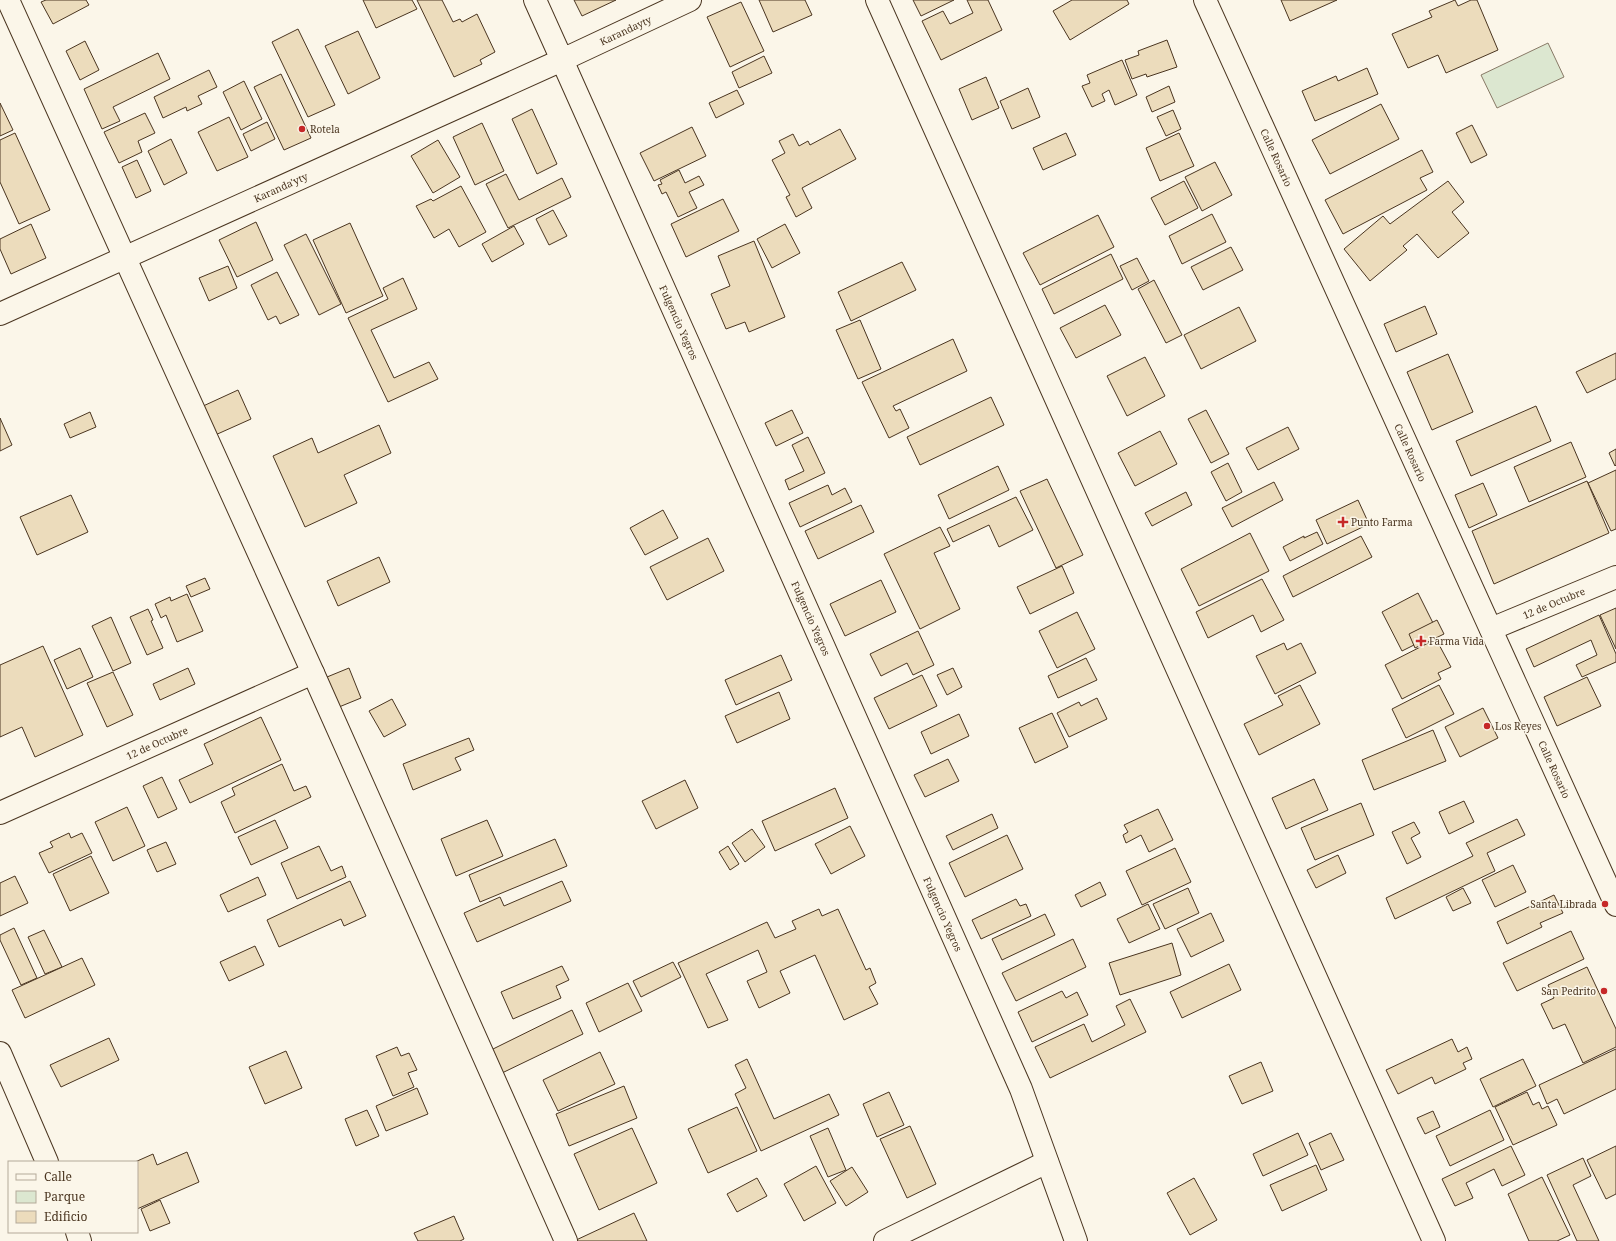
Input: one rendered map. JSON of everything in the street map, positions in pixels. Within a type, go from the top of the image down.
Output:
[{"type":"street","points":[[8,0],[313,673],[566,1241]]},
{"type":"street","name":"Fulgencio Yegros","points":[[535,0],[1018,1082],[1076,1241]]},
{"type":"street","name":"Karandayty","points":[[562,60],[690,0]]},
{"type":"street","points":[[877,0],[1434,1241]]},
{"type":"street","name":"Calle Rosario","points":[[1205,0],[1616,905]]},
{"type":"street","name":"Karanda'yty","points":[[0,314],[562,60]]},
{"type":"street","name":"12 de Octubre","points":[[1491,629],[1616,577]]},
{"type":"street","name":"12 de Octubre","points":[[0,813],[313,673]]},
{"type":"street","points":[[0,1053],[47,1161]]},
{"type":"street","points":[[884,1241],[1047,1162]]},
{"type":"green space","points":[[1548,43],[1564,77],[1497,108],[1481,75]]},
{"type":"building","points":[[46,0],[86,0],[89,5],[53,24],[41,2]]},
{"type":"building","points":[[363,0],[412,0],[417,9],[376,28]]},
{"type":"building","points":[[417,0],[442,0],[453,22],[460,19],[462,22],[477,14],[495,52],[480,60],[482,64],[454,77]]},
{"type":"building","points":[[574,0],[616,0],[582,16]]},
{"type":"building","points":[[759,0],[805,0],[812,15],[773,32]]},
{"type":"building","points":[[913,0],[954,0],[921,16]]},
{"type":"building","points":[[967,0],[988,0],[1002,30],[941,60],[922,21],[943,11],[950,24],[973,13]]},
{"type":"building","points":[[1072,0],[1127,0],[1129,4],[1070,40],[1053,11]]},
{"type":"building","points":[[1281,0],[1337,0],[1290,21]]},
{"type":"building","points":[[1455,0],[1458,6],[1471,0],[1477,0],[1498,50],[1446,73],[1438,55],[1408,68],[1392,34],[1432,17],[1429,11]]},
{"type":"building","points":[[741,2],[764,51],[730,67],[707,17]]},
{"type":"building","points":[[298,29],[335,105],[308,117],[272,42]]},
{"type":"building","points":[[358,31],[380,78],[348,94],[325,46]]},
{"type":"building","points":[[1167,40],[1177,67],[1147,77],[1146,74],[1132,79],[1125,60],[1139,55],[1138,51]]},
{"type":"building","points":[[85,41],[99,70],[80,80],[66,51]]},
{"type":"building","points":[[158,53],[170,79],[113,107],[120,121],[102,129],[84,89]]},
{"type":"building","points":[[764,56],[772,73],[739,88],[732,72]]},
{"type":"building","points":[[1122,60],[1137,95],[1115,105],[1109,90],[1102,94],[1105,101],[1092,107],[1082,86],[1090,83],[1087,75]]},
{"type":"building","points":[[1367,68],[1378,94],[1315,121],[1302,91],[1336,76],[1338,81]]},
{"type":"building","points":[[209,70],[217,87],[198,96],[202,104],[187,111],[186,107],[163,118],[154,97]]},
{"type":"building","points":[[281,74],[311,138],[284,150],[254,87]]},
{"type":"building","points":[[986,77],[999,108],[972,120],[959,89]]},
{"type":"building","points":[[244,81],[262,119],[241,130],[223,92]]},
{"type":"building","points":[[1169,86],[1175,102],[1152,112],[1146,97]]},
{"type":"building","points":[[1028,88],[1040,117],[1012,129],[1000,101]]},
{"type":"building","points":[[737,90],[744,104],[716,118],[709,103]]},
{"type":"building","points":[[0,103],[13,130],[0,136]]},
{"type":"building","points":[[1381,104],[1399,139],[1330,174],[1312,140]]},
{"type":"building","points":[[532,109],[557,164],[537,174],[512,119]]},
{"type":"building","points":[[1173,110],[1181,129],[1166,136],[1157,117]]},
{"type":"building","points":[[145,113],[155,133],[138,141],[142,152],[119,163],[104,132]]},
{"type":"building","points":[[229,117],[248,157],[217,171],[198,132]]},
{"type":"building","points":[[267,122],[275,139],[251,151],[243,134]]},
{"type":"building","points":[[482,123],[504,171],[475,185],[453,137]]},
{"type":"building","points":[[1472,125],[1487,155],[1471,163],[1456,133]]},
{"type":"building","points":[[692,127],[706,156],[654,181],[640,153]]},
{"type":"building","points":[[840,129],[856,159],[802,188],[812,208],[796,217],[786,197],[790,195],[772,160],[785,153],[779,141],[793,134],[799,146],[808,141],[810,145]]},
{"type":"building","points":[[15,133],[50,210],[19,224],[0,182],[0,140]]},
{"type":"building","points":[[1066,133],[1076,155],[1043,170],[1033,148]]},
{"type":"building","points":[[1179,133],[1194,166],[1160,181],[1146,148]]},
{"type":"building","points":[[171,139],[187,173],[164,185],[148,151]]},
{"type":"building","points":[[438,140],[460,177],[433,193],[411,156]]},
{"type":"building","points":[[1422,150],[1433,172],[1420,178],[1427,190],[1343,234],[1325,200]]},
{"type":"building","points":[[137,160],[151,191],[136,198],[122,167]]},
{"type":"building","points":[[1215,162],[1232,195],[1202,211],[1185,177]]},
{"type":"building","points":[[679,170],[685,183],[699,176],[704,185],[689,192],[697,208],[678,217],[666,192],[662,194],[658,185],[662,184],[660,180]]},
{"type":"building","points":[[506,174],[519,200],[562,178],[571,197],[508,228],[486,184]]},
{"type":"building","points":[[1184,181],[1198,208],[1165,225],[1151,198]]},
{"type":"building","points":[[1448,181],[1464,202],[1452,212],[1469,233],[1438,258],[1417,234],[1403,246],[1407,250],[1370,281],[1344,249],[1383,216],[1390,224]]},
{"type":"building","points":[[461,186],[486,232],[459,247],[449,229],[434,238],[416,206],[431,199],[433,201]]},
{"type":"building","points":[[723,199],[739,231],[686,257],[671,224]]},
{"type":"building","points":[[553,210],[567,236],[549,245],[536,219]]},
{"type":"building","points":[[1212,214],[1226,242],[1182,264],[1169,236]]},
{"type":"building","points":[[1098,215],[1114,247],[1040,285],[1023,253]]},
{"type":"building","points":[[256,222],[273,260],[237,277],[219,240]]},
{"type":"building","points":[[350,223],[383,296],[346,313],[313,240]]},
{"type":"building","points":[[31,224],[46,258],[11,274],[0,249],[0,239]]},
{"type":"building","points":[[785,224],[800,253],[772,268],[757,239]]},
{"type":"building","points":[[514,226],[524,244],[492,262],[482,244]]},
{"type":"building","points":[[306,234],[341,304],[319,315],[284,245]]},
{"type":"building","points":[[754,241],[785,317],[749,332],[745,322],[726,329],[711,294],[730,286],[718,256]]},
{"type":"building","points":[[1231,247],[1243,270],[1203,290],[1191,267]]},
{"type":"building","points":[[1111,254],[1123,279],[1054,314],[1042,289]]},
{"type":"building","points":[[1137,258],[1149,281],[1132,290],[1120,266]]},
{"type":"building","points":[[902,262],[916,290],[851,321],[838,292]]},
{"type":"building","points":[[228,266],[237,288],[209,301],[199,278]]},
{"type":"building","points":[[277,272],[299,315],[280,324],[276,316],[268,320],[251,285]]},
{"type":"building","points":[[403,278],[417,309],[371,330],[394,378],[429,362],[438,379],[388,402],[348,318],[388,299],[383,288]]},
{"type":"building","points":[[1154,280],[1182,335],[1166,343],[1138,289]]},
{"type":"building","points":[[1105,305],[1121,335],[1076,358],[1060,328]]},
{"type":"building","points":[[1425,306],[1437,334],[1396,352],[1384,324]]},
{"type":"building","points":[[1239,307],[1256,341],[1201,369],[1184,335]]},
{"type":"building","points":[[860,320],[881,369],[858,379],[836,330]]},
{"type":"building","points":[[953,339],[967,371],[893,406],[896,411],[900,409],[909,428],[889,438],[862,382]]},
{"type":"building","points":[[1616,353],[1616,379],[1587,393],[1576,372]]},
{"type":"building","points":[[1448,354],[1473,412],[1432,430],[1407,372]]},
{"type":"building","points":[[1145,357],[1165,396],[1127,416],[1107,376]]},
{"type":"building","points":[[238,390],[251,419],[213,436],[201,407]]},
{"type":"building","points":[[991,397],[1004,425],[920,465],[907,437]]},
{"type":"building","points":[[1536,406],[1551,441],[1471,476],[1456,441]]},
{"type":"building","points":[[792,410],[803,433],[776,446],[765,423]]},
{"type":"building","points":[[1206,410],[1229,454],[1211,463],[1188,419]]},
{"type":"building","points":[[90,412],[96,427],[70,438],[64,424]]},
{"type":"building","points":[[0,418],[12,445],[0,451]]},
{"type":"building","points":[[379,425],[391,453],[344,475],[357,503],[305,527],[273,456],[312,438],[318,453]]},
{"type":"building","points":[[1288,427],[1299,449],[1258,470],[1246,448]]},
{"type":"building","points":[[1160,431],[1177,464],[1135,486],[1118,453]]},
{"type":"building","points":[[808,437],[825,473],[789,490],[785,480],[804,471],[792,445]]},
{"type":"building","points":[[1571,442],[1586,477],[1529,502],[1514,467]]},
{"type":"building","points":[[1616,449],[1616,465],[1615,466],[1609,453]]},
{"type":"building","points":[[1228,463],[1242,492],[1226,501],[1211,472]]},
{"type":"building","points":[[998,466],[1009,490],[949,519],[938,495]]},
{"type":"building","points":[[1616,470],[1616,529],[1611,531],[1588,483]]},
{"type":"building","points":[[1047,479],[1083,555],[1056,568],[1020,491]]},
{"type":"building","points":[[1587,481],[1609,533],[1494,584],[1472,531]]},
{"type":"building","points":[[1274,482],[1283,500],[1232,527],[1222,508]]},
{"type":"building","points":[[1483,483],[1497,515],[1469,528],[1455,495]]},
{"type":"building","points":[[828,485],[832,495],[845,488],[852,502],[800,527],[789,503]]},
{"type":"building","points":[[1186,492],[1192,505],[1152,526],[1145,513]]},
{"type":"building","points":[[71,495],[88,532],[37,555],[20,517]]},
{"type":"building","points":[[1016,497],[1033,530],[999,547],[989,525],[953,542],[947,529]]},
{"type":"building","name":"Punto Farma","points":[[1358,500],[1369,524],[1327,544],[1316,520]]},
{"type":"building","points":[[861,505],[874,532],[818,559],[805,531]]},
{"type":"building","points":[[663,510],[678,538],[645,555],[630,528]]},
{"type":"building","points":[[940,527],[950,546],[934,553],[960,609],[920,629],[884,554]]},
{"type":"building","points":[[1317,532],[1323,544],[1290,561],[1283,547],[1304,536],[1304,538]]},
{"type":"building","points":[[1250,533],[1269,571],[1199,606],[1181,569]]},
{"type":"building","points":[[1361,536],[1372,557],[1293,597],[1283,576]]},
{"type":"building","points":[[708,538],[724,571],[667,600],[650,567]]},
{"type":"building","points":[[379,557],[390,582],[338,606],[327,581]]},
{"type":"building","points":[[1062,566],[1074,593],[1030,614],[1017,587]]},
{"type":"building","points":[[205,578],[210,589],[191,597],[186,586]]},
{"type":"building","points":[[1262,579],[1284,620],[1261,632],[1253,615],[1208,638],[1196,612]]},
{"type":"building","points":[[881,580],[896,612],[845,636],[830,604]]},
{"type":"building","points":[[1418,593],[1438,633],[1402,651],[1382,612]]},
{"type":"building","points":[[187,594],[203,631],[177,642],[166,615],[161,618],[155,604],[170,597],[171,601]]},
{"type":"building","points":[[1616,608],[1616,649],[1600,615]]},
{"type":"building","points":[[148,609],[153,620],[151,621],[163,648],[147,655],[130,617]]},
{"type":"building","points":[[1077,612],[1095,649],[1057,668],[1039,631]]},
{"type":"building","points":[[1599,615],[1616,654],[1616,662],[1582,677],[1576,665],[1597,655],[1591,640],[1534,667],[1526,649]]},
{"type":"building","points":[[111,617],[131,663],[113,671],[92,626]]},
{"type":"building","name":"Farma Vida","points":[[1437,620],[1444,634],[1415,648],[1409,634]]},
{"type":"building","points":[[918,631],[934,665],[913,675],[907,663],[881,676],[870,654]]},
{"type":"building","points":[[1436,639],[1451,667],[1438,673],[1441,679],[1402,699],[1385,665]]},
{"type":"building","points":[[1284,643],[1287,650],[1301,643],[1316,673],[1275,694],[1256,656]]},
{"type":"building","points":[[43,646],[83,735],[35,757],[22,727],[0,737],[0,665]]},
{"type":"building","points":[[80,648],[93,677],[67,689],[54,660]]},
{"type":"building","points":[[781,655],[792,680],[736,705],[725,680]]},
{"type":"building","points":[[1086,658],[1097,680],[1058,698],[1048,676]]},
{"type":"building","points":[[188,668],[195,684],[160,700],[153,684]]},
{"type":"building","points":[[349,668],[361,698],[339,707],[327,677]]},
{"type":"building","points":[[953,668],[962,687],[947,695],[937,675]]},
{"type":"building","points":[[113,672],[133,715],[107,727],[87,683]]},
{"type":"building","points":[[922,675],[937,706],[889,729],[874,698]]},
{"type":"building","points":[[1587,677],[1601,706],[1557,726],[1544,697]]},
{"type":"building","points":[[1300,685],[1320,724],[1259,755],[1244,724],[1283,705],[1278,696]]},
{"type":"building","points":[[1439,685],[1454,714],[1406,738],[1392,709]]},
{"type":"building","points":[[779,692],[790,719],[737,743],[725,716]]},
{"type":"building","points":[[1097,698],[1107,719],[1069,737],[1057,713],[1079,702],[1081,706]]},
{"type":"building","points":[[392,699],[406,725],[384,737],[369,711]]},
{"type":"building","points":[[1483,708],[1498,738],[1460,757],[1445,727]]},
{"type":"building","points":[[1052,713],[1068,747],[1035,763],[1019,728]]},
{"type":"building","points":[[959,714],[969,736],[931,754],[921,732]]},
{"type":"building","points":[[261,717],[281,760],[190,803],[179,780],[213,764],[204,744]]},
{"type":"building","points":[[1433,730],[1446,761],[1374,790],[1362,760]]},
{"type":"building","points":[[469,738],[474,750],[455,758],[461,770],[413,790],[403,764]]},
{"type":"building","points":[[948,759],[959,781],[925,797],[914,775]]},
{"type":"building","points":[[282,764],[294,791],[306,786],[311,797],[235,833],[221,802],[235,795],[232,788]]},
{"type":"building","points":[[162,777],[177,809],[158,818],[143,786]]},
{"type":"building","points":[[1314,779],[1328,810],[1286,829],[1272,798]]},
{"type":"building","points":[[685,780],[698,808],[656,829],[642,801]]},
{"type":"building","points":[[835,788],[848,818],[775,851],[762,821]]},
{"type":"building","points":[[1464,801],[1474,822],[1449,834],[1439,812]]},
{"type":"building","points":[[1361,803],[1374,835],[1315,860],[1301,828]]},
{"type":"building","points":[[127,807],[145,846],[113,861],[95,822]]},
{"type":"building","points":[[1158,809],[1173,840],[1149,852],[1141,835],[1126,843],[1123,835],[1128,832],[1124,825]]},
{"type":"building","points":[[992,814],[998,828],[953,850],[946,836]]},
{"type":"building","points":[[1517,819],[1525,835],[1487,853],[1495,871],[1395,919],[1386,898],[1473,856],[1466,843]]},
{"type":"building","points":[[275,820],[288,848],[251,865],[238,837]]},
{"type":"building","points":[[487,820],[503,856],[456,876],[441,839]]},
{"type":"building","points":[[1414,822],[1420,833],[1411,838],[1421,857],[1407,864],[1392,832]]},
{"type":"building","points":[[850,826],[865,856],[831,874],[815,844]]},
{"type":"building","points":[[752,829],[765,847],[745,862],[732,843]]},
{"type":"building","points":[[69,833],[71,838],[82,833],[92,853],[49,873],[39,853],[53,847],[50,842]]},
{"type":"building","points":[[1007,835],[1023,869],[965,897],[949,863]]},
{"type":"building","points":[[555,839],[567,866],[480,902],[469,875]]},
{"type":"building","points":[[166,842],[176,864],[157,872],[147,850]]},
{"type":"building","points":[[319,846],[331,871],[342,866],[346,877],[297,899],[281,863]]},
{"type":"building","points":[[728,846],[739,864],[730,870],[719,852]]},
{"type":"building","points":[[1175,848],[1191,882],[1142,905],[1126,871]]},
{"type":"building","points":[[1338,855],[1346,873],[1316,888],[1307,870]]},
{"type":"building","points":[[91,856],[109,893],[70,911],[53,874]]},
{"type":"building","points":[[1513,865],[1526,892],[1495,907],[1482,880]]},
{"type":"building","points":[[15,876],[28,903],[0,916],[0,883]]},
{"type":"building","points":[[258,877],[266,895],[228,912],[220,895]]},
{"type":"building","points":[[350,881],[366,916],[344,926],[341,919],[279,947],[267,920]]},
{"type":"building","points":[[562,881],[571,901],[477,942],[464,913],[500,897],[504,906]]},
{"type":"building","points":[[1100,882],[1106,895],[1081,907],[1075,895]]},
{"type":"building","points":[[1188,888],[1199,913],[1165,929],[1153,904]]},
{"type":"building","points":[[1463,888],[1471,903],[1453,911],[1446,897]]},
{"type":"building","points":[[1554,895],[1563,913],[1540,923],[1542,927],[1507,944],[1497,922]]},
{"type":"building","points":[[1016,899],[1020,906],[1026,904],[1031,916],[981,939],[972,920]]},
{"type":"building","points":[[1148,904],[1160,929],[1129,943],[1117,919]]},
{"type":"building","points":[[819,909],[822,916],[838,909],[866,970],[870,968],[876,983],[869,987],[878,1004],[844,1020],[815,955],[780,971],[790,993],[759,1008],[747,981],[767,972],[758,950],[706,974],[728,1020],[708,1028],[678,963],[767,922],[775,938],[796,929],[792,921]]},
{"type":"building","points":[[1211,913],[1224,941],[1191,957],[1177,929]]},
{"type":"building","points":[[1045,914],[1055,935],[1002,960],[992,939]]},
{"type":"building","points":[[14,928],[37,978],[21,985],[0,940],[0,935]]},
{"type":"building","points":[[44,930],[62,967],[45,974],[28,937]]},
{"type":"building","points":[[1571,931],[1584,959],[1517,991],[1503,963]]},
{"type":"building","points":[[1073,939],[1086,967],[1016,1001],[1002,973]]},
{"type":"building","points":[[1172,943],[1181,975],[1120,995],[1109,963]]},
{"type":"building","points":[[255,946],[264,965],[229,981],[220,962]]},
{"type":"building","points":[[82,958],[95,985],[25,1018],[12,990]]},
{"type":"building","points":[[673,962],[681,977],[641,997],[633,981]]},
{"type":"building","points":[[1229,964],[1241,990],[1182,1018],[1170,992]]},
{"type":"building","points":[[562,966],[569,980],[556,986],[561,998],[513,1019],[501,992]]},
{"type":"building","points":[[1587,967],[1616,1029],[1616,1047],[1583,1063],[1565,1024],[1553,1029],[1541,1004],[1554,998],[1548,985]]},
{"type":"building","points":[[628,983],[642,1011],[599,1032],[586,1003]]},
{"type":"building","points":[[1062,991],[1066,998],[1077,992],[1088,1015],[1032,1042],[1018,1012]]},
{"type":"building","points":[[1130,999],[1146,1032],[1050,1078],[1035,1047],[1084,1024],[1092,1042],[1125,1025],[1116,1006]]},
{"type":"building","points":[[572,1010],[583,1034],[502,1073],[491,1050]]},
{"type":"building","points":[[109,1038],[119,1060],[61,1087],[50,1065]]},
{"type":"building","points":[[1452,1039],[1458,1052],[1467,1047],[1472,1059],[1463,1063],[1466,1069],[1435,1084],[1432,1077],[1398,1094],[1386,1070]]},
{"type":"building","points":[[397,1047],[401,1056],[409,1053],[417,1070],[408,1073],[414,1087],[393,1096],[376,1056]]},
{"type":"building","points":[[1616,1049],[1616,1089],[1564,1114],[1557,1099],[1547,1104],[1539,1085]]},
{"type":"building","points":[[286,1051],[302,1088],[265,1104],[249,1067]]},
{"type":"building","points":[[600,1052],[615,1084],[558,1111],[543,1080]]},
{"type":"building","points":[[747,1059],[774,1119],[829,1094],[839,1115],[761,1151],[735,1094],[746,1088],[735,1065]]},
{"type":"building","points":[[1523,1059],[1536,1086],[1493,1107],[1480,1079]]},
{"type":"building","points":[[1261,1062],[1273,1091],[1242,1104],[1229,1076]]},
{"type":"building","points":[[624,1086],[637,1118],[569,1146],[556,1114]]},
{"type":"building","points":[[417,1088],[428,1114],[386,1131],[376,1106]]},
{"type":"building","points":[[889,1092],[904,1125],[877,1137],[863,1104]]},
{"type":"building","points":[[1527,1092],[1533,1105],[1539,1102],[1542,1109],[1548,1106],[1557,1125],[1513,1145],[1495,1107]]},
{"type":"building","points":[[737,1107],[757,1151],[708,1173],[688,1129]]},
{"type":"building","points":[[367,1110],[379,1136],[356,1146],[345,1119]]},
{"type":"building","points":[[1490,1110],[1504,1140],[1450,1166],[1436,1136]]},
{"type":"building","points":[[1433,1111],[1440,1127],[1425,1134],[1417,1118]]},
{"type":"building","points":[[910,1126],[936,1184],[907,1198],[880,1139]]},
{"type":"building","points":[[632,1128],[657,1183],[599,1210],[574,1154]]},
{"type":"building","points":[[828,1128],[846,1170],[828,1177],[810,1136]]},
{"type":"building","points":[[1298,1133],[1308,1155],[1263,1176],[1253,1154]]},
{"type":"building","points":[[1331,1133],[1344,1160],[1321,1170],[1309,1143]]},
{"type":"building","points":[[1511,1146],[1525,1175],[1502,1186],[1494,1169],[1466,1183],[1473,1198],[1455,1206],[1442,1179]]},
{"type":"building","points":[[1616,1146],[1616,1194],[1606,1199],[1587,1160]]},
{"type":"building","points":[[187,1152],[199,1182],[138,1209],[137,1161],[153,1154],[157,1165]]},
{"type":"building","points":[[1583,1158],[1591,1176],[1573,1185],[1599,1241],[1577,1241],[1547,1175]]},
{"type":"building","points":[[1316,1165],[1327,1190],[1282,1211],[1270,1185]]},
{"type":"building","points":[[816,1166],[836,1203],[804,1221],[784,1184]]},
{"type":"building","points":[[852,1167],[868,1192],[846,1206],[830,1181]]},
{"type":"building","points":[[1542,1177],[1570,1235],[1557,1241],[1529,1241],[1508,1194]]},
{"type":"building","points":[[757,1178],[767,1196],[737,1212],[727,1194]]},
{"type":"building","points":[[1194,1178],[1217,1220],[1190,1235],[1167,1193]]},
{"type":"building","points":[[160,1200],[170,1223],[150,1231],[141,1209]]},
{"type":"building","points":[[634,1213],[647,1241],[574,1241]]},
{"type":"building","points":[[454,1216],[464,1239],[460,1241],[418,1241],[414,1233]]},
{"type":"place","name":"Rotela","points":[[302,129]]},
{"type":"place","name":"Punto Farma","points":[[1343,522]]},
{"type":"place","name":"Farma Vida","points":[[1421,641]]},
{"type":"place","name":"Los Reyes","points":[[1487,726]]},
{"type":"place","name":"Santa Librada","points":[[1605,904]]},
{"type":"place","name":"San Pedrito","points":[[1604,991]]}]
